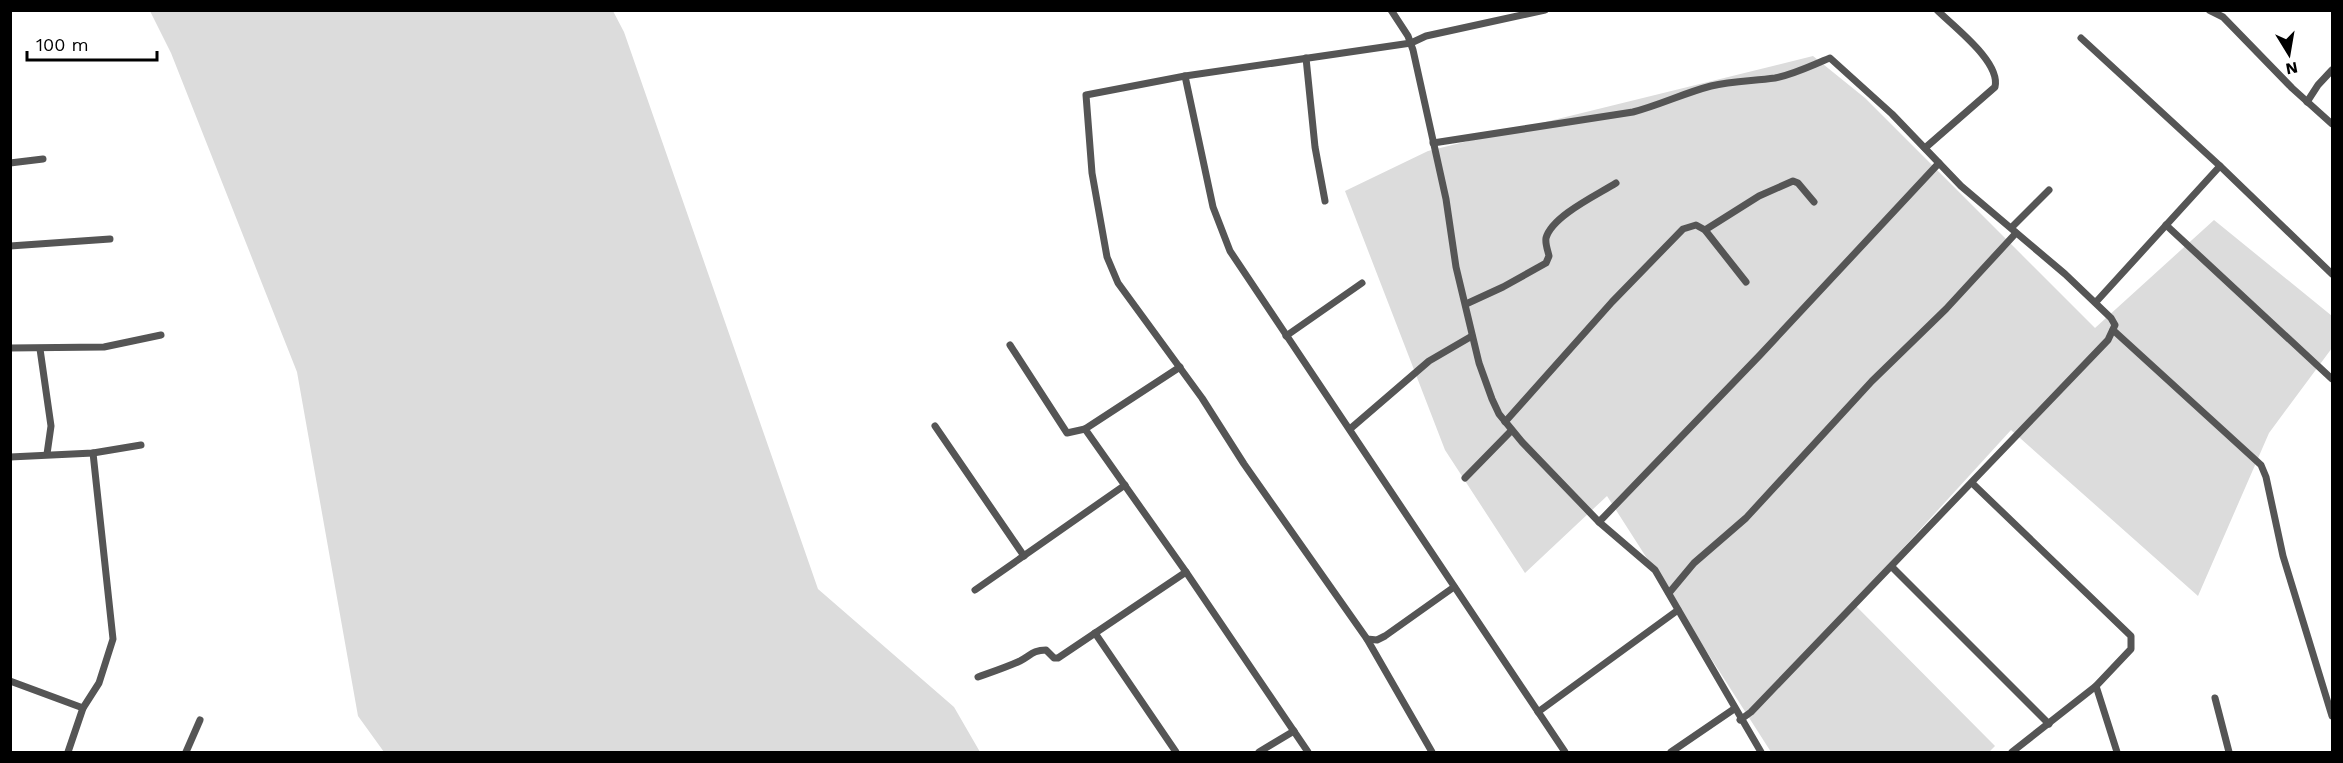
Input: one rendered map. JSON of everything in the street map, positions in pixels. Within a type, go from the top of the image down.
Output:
[{"type":"street","points":[[1391,10],[1410,43],[1446,199],[1456,267],[1472,336],[1492,399],[1511,431],[1599,522],[1645,559],[1655,570],[1761,753]]},
{"type":"street","points":[[1432,753],[1367,639],[1180,367],[1131,304],[1118,283],[1107,257],[1092,173],[1085,99],[1090,92],[1185,75],[1410,43],[1426,36],[1545,10]]},
{"type":"street","points":[[2209,10],[2223,17],[2307,102],[2332,124]]},
{"type":"street","points":[[1925,148],[1995,87],[1996,80],[1992,65],[1942,12]]},
{"type":"street","points":[[2081,38],[2220,166],[2332,274]]},
{"type":"street","points":[[1306,58],[1315,147],[1325,201]]},
{"type":"street","points":[[1433,143],[1633,112],[1663,105],[1693,91],[1728,82],[1775,78],[1810,68],[1830,58],[1893,114],[1961,186],[2096,302],[2115,325],[2100,348],[1972,483],[1751,712],[1740,720]]},
{"type":"street","points":[[2307,102],[2318,84],[2332,70]]},
{"type":"street","points":[[1185,75],[1213,207],[1230,251],[1565,753]]},
{"type":"street","points":[[10,163],[43,159]]},
{"type":"street","points":[[1599,522],[1760,355],[1939,163]]},
{"type":"street","points":[[2096,302],[2220,166]]},
{"type":"street","points":[[1705,230],[1758,196],[1793,181],[1798,183],[1814,202]]},
{"type":"street","points":[[1466,304],[1546,263],[1550,256],[1545,241],[1550,230],[1572,210],[1616,183]]},
{"type":"street","points":[[1669,593],[1694,563],[1746,518],[1872,381],[1946,309],[2049,190]]},
{"type":"street","points":[[1505,422],[1612,302],[1683,230],[1696,225],[1705,230],[1746,282]]},
{"type":"street","points":[[2166,225],[2332,379]]},
{"type":"street","points":[[10,246],[110,239]]},
{"type":"street","points":[[1286,336],[1362,283]]},
{"type":"street","points":[[2113,330],[2261,465],[2266,477],[2283,556],[2332,716]]},
{"type":"street","points":[[10,348],[104,347],[160,334]]},
{"type":"street","points":[[1350,429],[1429,361],[1472,336]]},
{"type":"street","points":[[1010,345],[1067,433],[1085,429],[1180,367]]},
{"type":"street","points":[[40,349],[51,426],[47,454]]},
{"type":"street","points":[[935,426],[1024,556]]},
{"type":"street","points":[[1085,429],[1186,572],[1308,753]]},
{"type":"street","points":[[1465,478],[1511,431]]},
{"type":"street","points":[[10,457],[93,453],[141,445]]},
{"type":"street","points":[[68,753],[83,708],[99,683],[113,639],[93,453]]},
{"type":"street","points":[[1972,483],[2131,636],[2131,649],[2096,686],[2012,753]]},
{"type":"street","points":[[975,590],[1125,485]]},
{"type":"street","points":[[1892,567],[2049,724]]},
{"type":"street","points":[[978,677],[1022,660],[1031,652],[1046,650],[1054,658],[1058,658],[1186,572]]},
{"type":"street","points":[[1367,639],[1377,640],[1385,636],[1454,588]]},
{"type":"street","points":[[1538,712],[1678,610]]},
{"type":"street","points":[[1095,633],[1176,753]]},
{"type":"street","points":[[10,681],[83,708]]},
{"type":"street","points":[[2096,686],[2117,753]]},
{"type":"street","points":[[2215,698],[2229,753]]},
{"type":"street","points":[[1671,753],[1734,709]]},
{"type":"street","points":[[186,753],[200,720]]},
{"type":"street","points":[[1259,753],[1294,731]]},
{"type":"shaded area","points":[[150,11],[613,11],[624,32],[818,589],[954,707],[980,752],[384,752],[358,716],[297,372],[171,53]]},
{"type":"shaded area","points":[[1813,56],[1865,98],[2095,328],[2214,220],[2332,316],[2332,348],[2269,433],[2198,596],[2011,430],[1853,603],[1995,746],[1989,752],[1771,752],[1607,496],[1525,573],[1445,450],[1345,191],[1428,151]]}]
